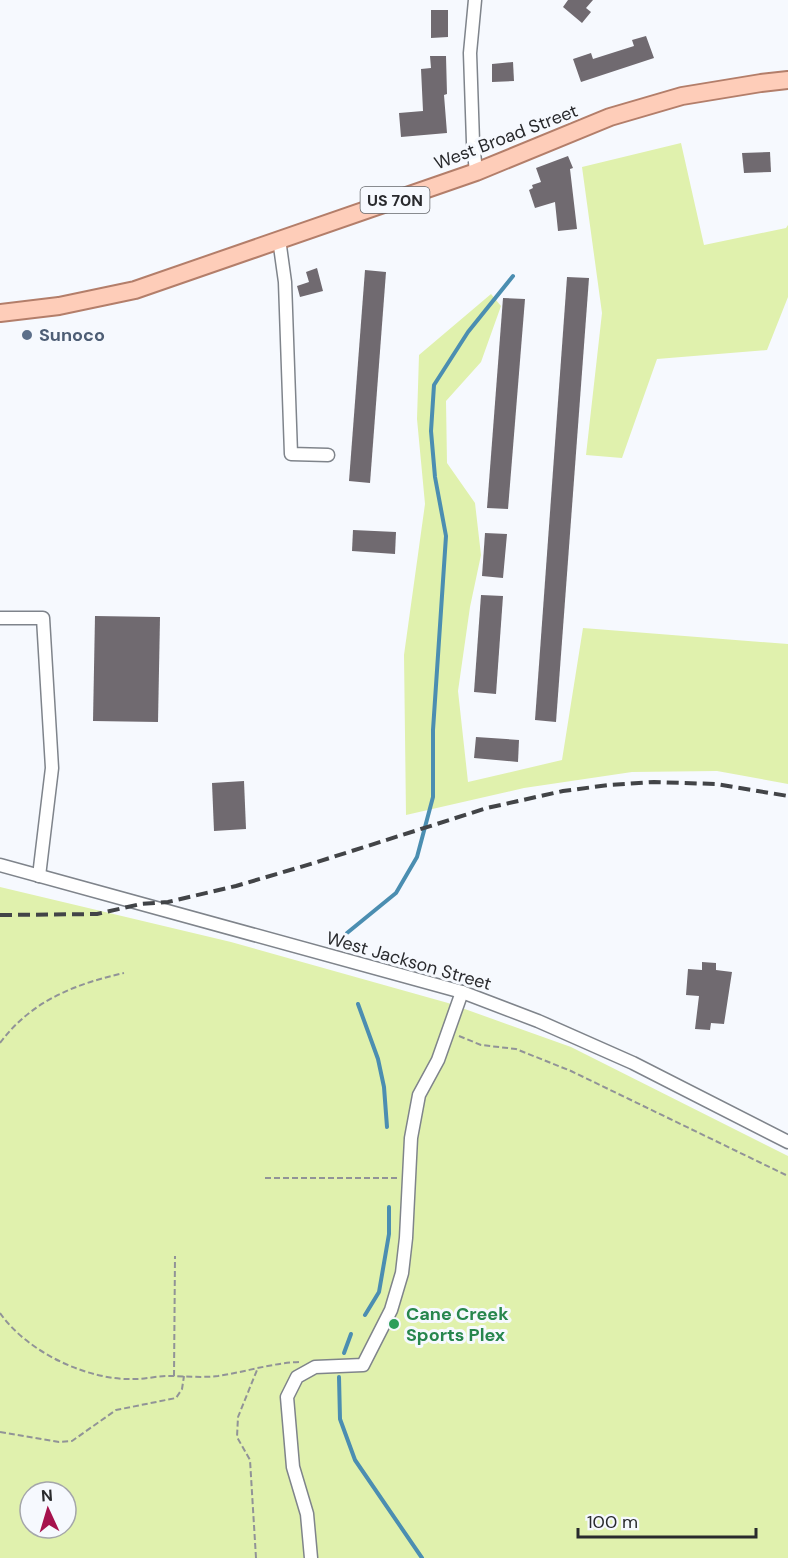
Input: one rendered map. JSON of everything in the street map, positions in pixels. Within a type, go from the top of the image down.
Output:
[{"type":"main road","name":"West Broad Street","points":[[0,313],[59,306],[135,290],[476,172],[610,117],[682,96],[761,83],[788,81]]},
{"type":"street","points":[[476,0],[470,53],[476,172]]},
{"type":"street","points":[[279,239],[285,282],[291,454],[328,455]]},
{"type":"street","points":[[0,618],[43,618],[52,768],[39,876]]},
{"type":"street","name":"West Jackson Street","points":[[0,865],[462,992],[538,1021],[633,1063],[788,1143]]},
{"type":"street","points":[[311,1558],[307,1514],[293,1467],[287,1396],[297,1377],[315,1367],[363,1365],[390,1310],[402,1273],[407,1228],[411,1138],[419,1095],[438,1060],[462,992]]},
{"type":"path","points":[[0,1043],[15,1025],[45,1000],[81,984],[124,973]]},
{"type":"path","points":[[454,1033],[481,1045],[516,1049],[571,1071],[788,1176]]},
{"type":"path","points":[[265,1178],[405,1178]]},
{"type":"path","points":[[174,1376],[175,1256]]},
{"type":"path","points":[[0,1313],[29,1342],[64,1364],[84,1371],[134,1380],[174,1376],[214,1376],[306,1362]]},
{"type":"path","points":[[256,1558],[250,1460],[237,1437],[238,1417],[257,1370]]},
{"type":"path","points":[[0,1432],[59,1442],[72,1441],[116,1410],[176,1398],[182,1389],[184,1376]]},
{"type":"green space","points":[[681,143],[704,245],[786,228],[788,225],[788,297],[767,350],[657,359],[622,458],[586,455],[602,313],[582,167]]},
{"type":"green space","points":[[491,294],[501,306],[481,362],[446,401],[447,463],[475,503],[481,555],[470,607],[458,691],[468,782],[562,760],[583,628],[788,644],[788,784],[717,771],[632,772],[524,788],[406,815],[404,655],[425,504],[417,419],[419,355]]},
{"type":"green space","name":"Cane Creek Sports Plex","points":[[0,887],[231,942],[448,1003],[571,1047],[788,1156],[788,1558],[0,1558]]},
{"type":"building","points":[[568,0],[593,0],[586,8],[591,12],[582,23],[563,7]]},
{"type":"building","points":[[431,10],[448,10],[448,37],[431,38]]},
{"type":"building","points":[[646,36],[654,58],[581,82],[573,59],[591,53],[593,59],[634,46],[632,40]]},
{"type":"building","points":[[430,56],[446,56],[447,94],[444,95],[447,133],[401,137],[399,113],[423,111],[421,69],[431,68]]},
{"type":"building","points":[[513,62],[514,81],[492,82],[492,64]]},
{"type":"building","points":[[770,152],[771,172],[744,173],[742,153]]},
{"type":"building","points":[[568,156],[573,168],[570,169],[577,229],[558,231],[555,202],[535,208],[529,190],[533,188],[532,185],[541,182],[536,168]]},
{"type":"building","points":[[317,268],[323,291],[300,297],[297,286],[309,282],[306,272]]},
{"type":"building","points":[[365,270],[386,272],[370,483],[349,481]]},
{"type":"building","points":[[567,277],[589,278],[556,722],[535,720]]},
{"type":"building","points":[[503,298],[525,299],[508,509],[487,508]]},
{"type":"building","points":[[353,530],[396,532],[395,554],[352,551]]},
{"type":"building","points":[[485,533],[507,534],[503,578],[482,576]]},
{"type":"building","points":[[481,595],[503,596],[496,694],[474,692]]},
{"type":"building","points":[[95,616],[160,617],[158,722],[93,721]]},
{"type":"building","points":[[476,737],[519,740],[518,762],[474,758]]},
{"type":"building","points":[[244,781],[246,829],[214,831],[212,783]]},
{"type":"building","points":[[702,962],[716,963],[716,970],[732,972],[724,1024],[711,1023],[710,1030],[695,1029],[699,996],[686,995],[688,969],[702,970]]},
{"type":"waterway","points":[[347,933],[396,893],[417,857],[433,797],[433,730],[446,536],[435,477],[431,431],[434,385],[468,332],[513,276]]},
{"type":"waterway","points":[[358,1004],[378,1059],[384,1087],[387,1127]]},
{"type":"waterway","points":[[365,1315],[379,1292],[389,1234],[389,1207]]},
{"type":"waterway","points":[[344,1353],[351,1334]]},
{"type":"waterway","points":[[339,1377],[340,1419],[355,1460],[422,1558]]},
{"type":"railway","points":[[0,915],[97,914],[141,904],[168,902],[236,886],[487,808],[563,791],[654,782],[716,784],[788,796]]},
{"type":"place","name":"Sunoco","points":[[27,335]]},
{"type":"place","name":"Cane Creek Sports Plex","points":[[394,1324]]}]
